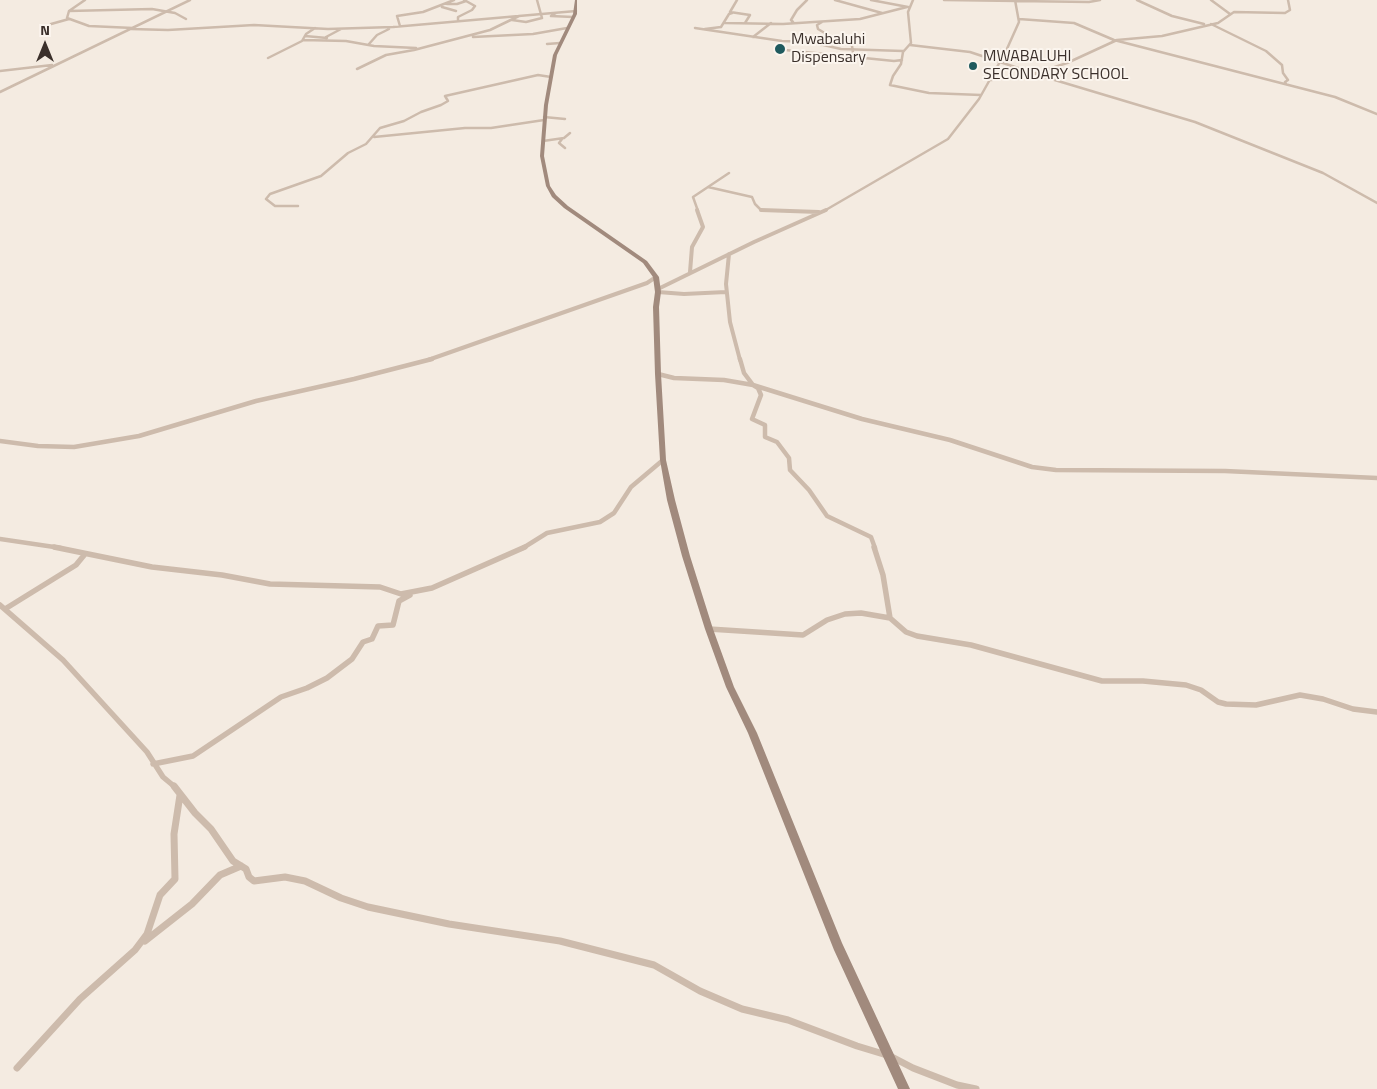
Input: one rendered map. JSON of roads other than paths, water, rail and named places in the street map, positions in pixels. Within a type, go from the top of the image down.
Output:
[{"type":"street","points":[[69,19],[67,16],[69,11],[85,0]]},
{"type":"street","points":[[0,92],[190,0]]},
{"type":"street","points":[[448,4],[454,0]]},
{"type":"street","points":[[512,20],[530,22],[542,18],[538,0]]},
{"type":"street","points":[[576,0],[575,14],[555,54],[544,118],[543,164],[548,186],[554,196],[566,207],[641,258],[656,277],[658,290],[656,307],[658,374],[664,460],[671,500],[686,556],[709,630],[730,687],[752,733],[838,946],[904,1089]]},
{"type":"street","points":[[732,13],[729,11],[737,0]]},
{"type":"street","points":[[793,22],[791,20],[797,10],[807,0]]},
{"type":"street","points":[[835,0],[884,14]]},
{"type":"street","points":[[872,0],[913,1],[908,12],[910,45],[904,51],[902,60],[890,84],[929,93],[980,95]]},
{"type":"street","points":[[944,0],[1089,2],[1100,0]]},
{"type":"street","points":[[658,290],[690,272],[822,212],[952,136],[991,80],[996,66],[1018,26],[1019,19],[1016,0]]},
{"type":"street","points":[[1138,0],[1172,16],[1210,25],[1266,51],[1282,65],[1283,73],[1288,80],[1285,82],[1286,84]]},
{"type":"street","points":[[1211,0],[1230,14]]},
{"type":"street","points":[[991,80],[1034,74],[1088,55],[1117,40],[1162,36],[1210,25],[1222,21],[1230,14],[1238,11],[1285,13],[1290,10],[1288,0]]},
{"type":"street","points":[[400,26],[396,16],[465,1],[475,6],[472,10],[458,17],[458,20]]},
{"type":"street","points":[[894,2],[912,6]]},
{"type":"street","points":[[439,6],[456,11]]},
{"type":"street","points":[[725,23],[828,21],[862,18],[884,14],[908,6]]},
{"type":"street","points":[[69,11],[149,9],[175,13],[186,19]]},
{"type":"street","points":[[51,24],[69,19],[82,23],[133,29],[168,30],[254,25],[341,28],[400,26],[540,12],[575,14]]},
{"type":"street","points":[[559,12],[551,16],[575,14]]},
{"type":"street","points":[[695,28],[720,27],[725,23],[729,14],[732,13],[750,15],[745,23]]},
{"type":"street","points":[[357,69],[386,55],[492,30],[521,14]]},
{"type":"street","points":[[484,23],[494,17]]},
{"type":"street","points":[[1019,19],[1074,23],[1117,40],[1335,97],[1377,114]]},
{"type":"street","points":[[821,45],[828,34],[818,30],[817,25],[828,21]]},
{"type":"street","points":[[752,38],[771,23]]},
{"type":"street","points":[[370,44],[377,35],[393,26]]},
{"type":"street","points":[[268,58],[302,40],[308,32],[315,28]]},
{"type":"street","points":[[326,38],[341,30],[341,28]]},
{"type":"street","points":[[465,37],[526,34],[567,28]]},
{"type":"street","points":[[702,29],[708,32],[752,38],[904,51]]},
{"type":"street","points":[[305,36],[339,41]]},
{"type":"street","points":[[302,40],[339,41],[374,46],[419,48]]},
{"type":"street","points":[[547,44],[560,43]]},
{"type":"street","points":[[910,45],[967,51],[1034,74],[1195,122],[1323,173],[1377,203]]},
{"type":"street","points":[[852,48],[854,53],[870,59]]},
{"type":"street","points":[[785,50],[870,59],[902,60]]},
{"type":"street","points":[[0,71],[60,63]]},
{"type":"street","points":[[298,206],[275,206],[266,199],[270,194],[321,176],[334,162],[366,144],[383,126],[404,121],[421,112],[441,105],[448,101],[445,96],[528,77],[540,75],[551,77]]},
{"type":"street","points":[[374,137],[491,128],[544,118],[565,119]]},
{"type":"street","points":[[565,148],[559,143],[570,132]]},
{"type":"street","points":[[543,141],[562,138]]},
{"type":"street","points":[[690,272],[692,247],[703,227],[693,197],[729,173]]},
{"type":"street","points":[[708,187],[752,197],[760,210],[822,212]]},
{"type":"street","points":[[729,254],[726,268],[726,292],[730,322],[744,373],[753,385],[758,388],[761,395],[752,419],[766,425],[765,437],[777,442],[789,458],[790,470],[809,490],[827,516],[871,536],[883,575],[890,618]]},
{"type":"street","points":[[0,441],[38,446],[74,447],[139,436],[256,401],[354,379],[425,360],[647,283],[656,277]]},
{"type":"street","points":[[658,290],[684,294],[726,292]]},
{"type":"street","points":[[658,374],[674,378],[724,380],[753,385],[862,419],[950,440],[1032,467],[1056,470],[1209,470],[1377,478]]},
{"type":"street","points":[[0,539],[59,548],[152,567],[222,575],[270,584],[380,587],[401,594],[432,588],[518,551],[547,533],[596,523],[608,517],[617,509],[631,488],[664,460]]},
{"type":"street","points":[[85,554],[76,566],[2,607],[63,660],[67,668],[92,691],[211,829],[232,861],[246,869],[249,877],[254,881],[285,877],[305,881],[341,898],[368,907],[449,924],[560,941],[654,965],[700,991],[742,1010],[788,1020],[857,1046],[890,1056],[913,1068],[957,1085],[976,1089]]},
{"type":"street","points":[[153,764],[192,756],[281,697],[323,680],[348,662],[363,642],[372,639],[378,626],[393,625],[399,601],[417,592]]},
{"type":"street","points":[[709,630],[803,636],[828,620],[852,613],[890,618],[906,632],[917,636],[971,645],[1102,681],[1143,681],[1186,685],[1201,690],[1215,700],[1226,704],[1256,706],[1300,695],[1323,699],[1353,709],[1377,712]]},
{"type":"street","points":[[139,946],[149,932],[160,895],[175,879],[174,834],[180,795]]},
{"type":"street","points":[[17,1068],[31,1055],[48,1033],[80,999],[139,946],[192,904],[220,875],[241,866]]},
{"type":"place","name":"Mwabaluhi Dispensary","points":[[780,49]]},
{"type":"place","name":"MWABALUHI SECONDARY SCHOOL","points":[[973,66]]}]
